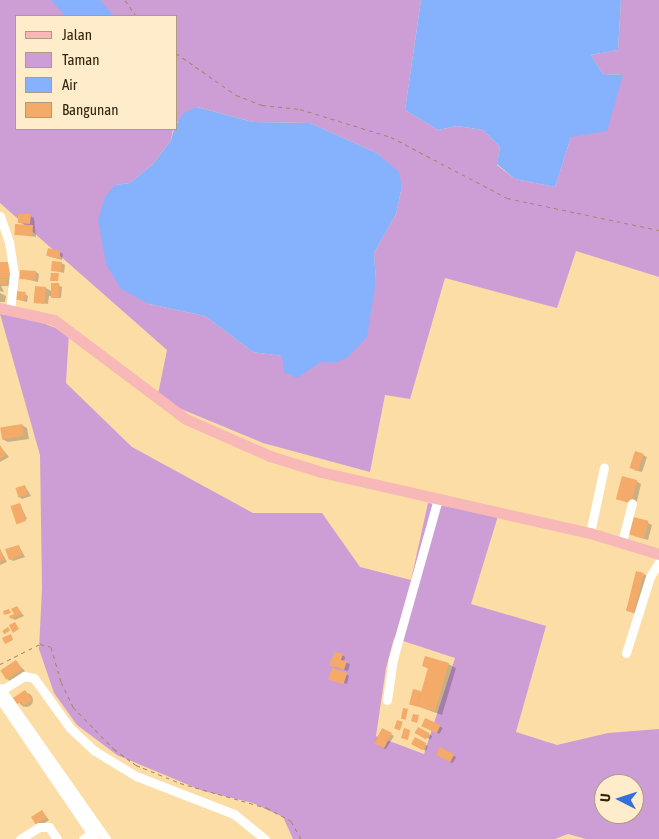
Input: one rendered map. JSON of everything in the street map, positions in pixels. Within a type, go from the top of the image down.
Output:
[{"type":"main road","points":[[5,309],[54,320],[186,419],[270,456],[321,472],[590,533],[659,554]]},
{"type":"street","points":[[0,216],[9,242],[14,273],[5,309]]},
{"type":"street","points":[[590,533],[604,467]]},
{"type":"street","points":[[387,700],[393,659],[438,499]]},
{"type":"street","points":[[622,542],[632,503]]},
{"type":"street","points":[[626,653],[650,577],[659,562]]},
{"type":"street","points":[[0,692],[24,676],[34,678],[70,728],[95,751],[136,776],[234,814],[265,839]]},
{"type":"street","points":[[0,692],[93,836],[83,839]]},
{"type":"street","points":[[0,692],[106,839]]},
{"type":"street","points":[[20,839],[38,827],[49,828],[57,839]]},
{"type":"path","points":[[124,0],[135,15]]},
{"type":"path","points":[[178,55],[236,95],[262,104],[300,109],[391,137],[508,198],[659,230]]},
{"type":"path","points":[[0,664],[40,644],[51,647],[61,682],[73,707],[114,749],[136,765],[180,783],[267,808],[291,821],[301,839]]},
{"type":"green space","points":[[0,0],[421,0],[405,110],[438,130],[457,126],[483,130],[500,147],[497,165],[515,179],[555,187],[571,137],[623,75],[603,74],[591,55],[618,50],[621,0],[659,0],[659,277],[576,251],[557,308],[445,278],[410,399],[385,395],[370,472],[263,443],[157,399],[167,350],[0,203]],"holes":[[[15,15],[178,15],[178,121],[197,107],[253,122],[310,123],[377,153],[398,172],[402,186],[396,214],[374,253],[376,281],[335,363],[253,352],[205,316],[149,304],[115,185],[130,183],[153,164],[171,140],[173,130],[15,130]]]},
{"type":"green space","points":[[0,314],[32,319],[69,333],[66,383],[132,447],[253,513],[322,513],[360,567],[411,580],[428,503],[498,516],[471,604],[546,626],[516,732],[557,745],[608,733],[659,729],[659,839],[586,839],[568,834],[555,839],[293,839],[283,817],[253,803],[203,791],[117,755],[77,725],[54,693],[39,649],[42,588],[40,455]],"holes":[[[394,638],[455,658],[424,754],[376,736],[386,668]]]},
{"type":"water","points":[[51,0],[100,0],[113,15],[64,15]]},
{"type":"water","points":[[421,0],[621,0],[618,50],[591,55],[603,74],[623,75],[607,131],[571,137],[555,187],[515,179],[497,164],[500,147],[483,130],[457,126],[438,130],[405,110]]},
{"type":"water","points":[[197,107],[253,122],[310,123],[377,153],[399,172],[402,186],[396,214],[374,253],[376,281],[367,337],[348,357],[335,363],[321,362],[297,378],[284,372],[282,356],[253,352],[205,316],[149,304],[121,289],[106,264],[98,220],[105,197],[115,185],[130,183],[153,164],[171,140],[174,130],[178,130],[178,122],[183,113]]},
{"type":"building","points":[[18,214],[31,214],[30,224],[18,223]]},
{"type":"building","points":[[15,224],[33,225],[32,236],[14,235]]},
{"type":"building","points":[[48,248],[61,251],[59,259],[46,256]]},
{"type":"building","points":[[52,261],[62,262],[61,272],[51,271]]},
{"type":"building","points":[[0,262],[9,262],[9,278],[0,278]]},
{"type":"building","points":[[20,270],[36,271],[35,280],[19,279]]},
{"type":"building","points":[[51,273],[59,273],[58,281],[50,281]]},
{"type":"building","points":[[0,279],[7,279],[6,285],[0,284]]},
{"type":"building","points":[[51,283],[59,283],[59,298],[51,298]]},
{"type":"building","points":[[35,286],[46,287],[44,304],[34,303]]},
{"type":"building","points":[[15,291],[26,292],[24,301],[14,299]]},
{"type":"building","points":[[22,424],[24,436],[2,439],[0,427]]},
{"type":"building","points":[[0,445],[6,455],[0,459]]},
{"type":"building","points":[[635,451],[644,454],[638,471],[629,468]]},
{"type":"building","points":[[622,476],[637,480],[631,503],[616,499]]},
{"type":"building","points":[[25,485],[28,495],[18,497],[15,488]]},
{"type":"building","points":[[20,503],[26,521],[16,524],[10,506]]},
{"type":"building","points":[[633,517],[649,521],[644,538],[629,534]]},
{"type":"building","points":[[19,545],[22,555],[9,560],[5,549]]},
{"type":"building","points":[[0,549],[4,560],[0,562]]},
{"type":"building","points":[[636,571],[644,573],[634,613],[626,611]]},
{"type":"building","points":[[17,606],[22,614],[11,619],[9,616],[14,614],[11,609]]},
{"type":"building","points":[[9,609],[11,613],[4,615],[3,611]]},
{"type":"building","points":[[15,622],[19,629],[13,633],[9,625]]},
{"type":"building","points":[[8,627],[10,630],[4,634],[2,631]]},
{"type":"building","points":[[11,634],[13,640],[5,644],[2,638]]},
{"type":"building","points":[[335,652],[343,654],[341,660],[347,661],[344,670],[329,665]]},
{"type":"building","points":[[425,656],[449,663],[435,711],[417,706],[428,668],[422,666]]},
{"type":"building","points":[[16,660],[22,669],[6,680],[0,671]]},
{"type":"building","points":[[332,668],[347,673],[344,684],[328,679]]},
{"type":"building","points":[[413,689],[421,691],[417,706],[409,705]]},
{"type":"building","points":[[25,690],[32,700],[24,706],[21,702],[17,704],[13,698]]},
{"type":"building","points":[[403,708],[408,709],[406,720],[401,719]]},
{"type":"building","points":[[413,714],[419,715],[417,723],[411,721]]},
{"type":"building","points":[[425,718],[441,725],[437,733],[421,726]]},
{"type":"building","points":[[397,720],[403,722],[400,730],[394,729]]},
{"type":"building","points":[[418,727],[429,733],[426,739],[415,733]]},
{"type":"building","points":[[382,728],[392,733],[384,748],[374,743]]},
{"type":"building","points":[[404,728],[410,730],[408,740],[401,738]]},
{"type":"building","points":[[415,737],[426,743],[422,750],[411,744]]},
{"type":"building","points":[[440,747],[454,754],[450,762],[436,755]]},
{"type":"building","points":[[42,810],[47,818],[36,825],[31,817]]}]
